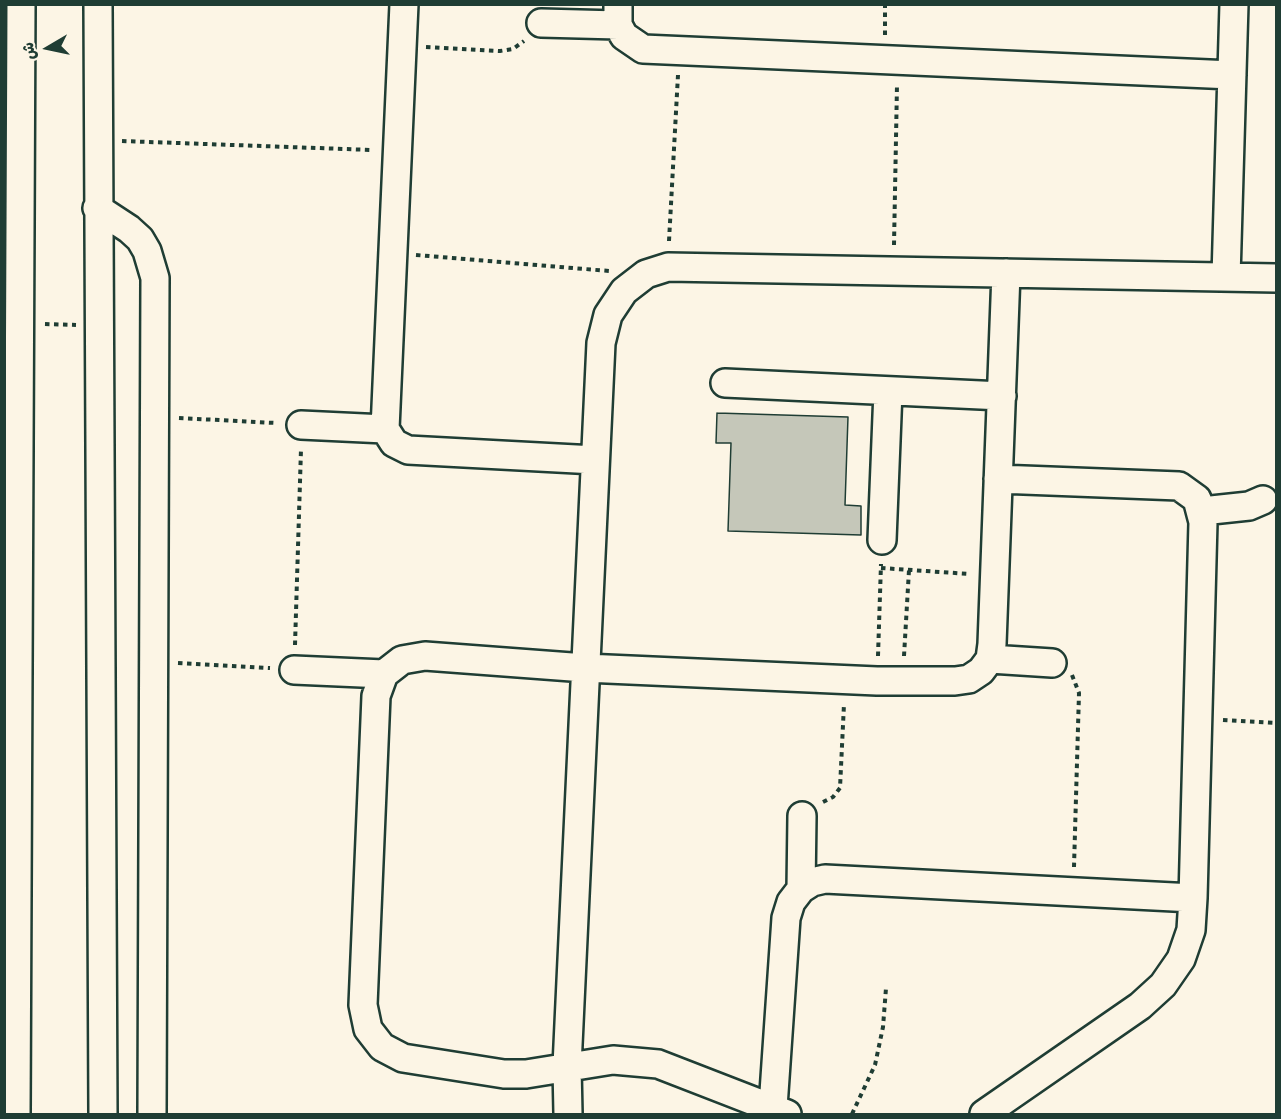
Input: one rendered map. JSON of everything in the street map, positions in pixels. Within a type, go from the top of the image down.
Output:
[{"type":"street","points":[[16,1114],[11,888],[20,323],[21,4]]},
{"type":"street","points":[[98,4],[103,1114]]},
{"type":"street","points":[[404,4],[391,253],[385,429],[394,443],[408,450],[596,460]]},
{"type":"street","points":[[1226,277],[1234,4]]},
{"type":"street","points":[[542,23],[618,15],[624,36],[643,49],[1232,75]]},
{"type":"street","points":[[98,208],[140,239],[152,264],[154,417],[152,1114]]},
{"type":"street","points":[[568,1114],[567,1066],[601,343],[608,315],[624,291],[657,271],[894,271],[1276,278]]},
{"type":"street","points":[[1006,273],[990,659],[981,671],[969,679],[890,681],[585,668],[425,656],[402,660],[384,674],[375,696],[363,1005],[368,1029],[382,1047],[403,1058],[504,1074],[526,1074],[613,1060],[658,1064],[780,1111],[786,918],[791,902],[801,889],[825,879],[1193,898]]},
{"type":"street","points":[[725,383],[1002,396]]},
{"type":"street","points":[[882,540],[888,391]]},
{"type":"street","points":[[302,425],[385,429]]},
{"type":"street","points":[[984,1114],[1140,1006],[1163,985],[1181,959],[1191,930],[1198,719],[1202,511],[1197,499],[1179,486],[998,479]]},
{"type":"street","points":[[1202,511],[1249,506],[1263,500]]},
{"type":"street","points":[[990,659],[1052,663]]},
{"type":"street","points":[[294,670],[384,674]]},
{"type":"street","points":[[801,889],[802,816]]},
{"type":"path","points":[[402,46],[500,51],[513,49],[542,23]]},
{"type":"path","points":[[391,253],[657,271],[679,50]]},
{"type":"path","points":[[894,271],[898,60]]},
{"type":"path","points":[[97,140],[397,151]]},
{"type":"path","points":[[20,323],[98,326]]},
{"type":"path","points":[[153,662],[294,670],[302,425],[154,417]]},
{"type":"path","points":[[882,540],[881,568],[890,681]]},
{"type":"path","points":[[881,568],[994,576]]},
{"type":"path","points":[[890,681],[909,570]]},
{"type":"path","points":[[1052,663],[1065,667],[1074,679],[1079,693],[1074,892]]},
{"type":"path","points":[[802,816],[811,806],[833,797],[840,788],[846,679]]},
{"type":"path","points":[[1198,719],[1276,723]]},
{"type":"path","points":[[852,1114],[875,1065],[883,1027],[886,988]]},
{"type":"building","points":[[717,413],[848,417],[845,505],[861,506],[861,535],[728,531],[731,443],[716,443]]}]
